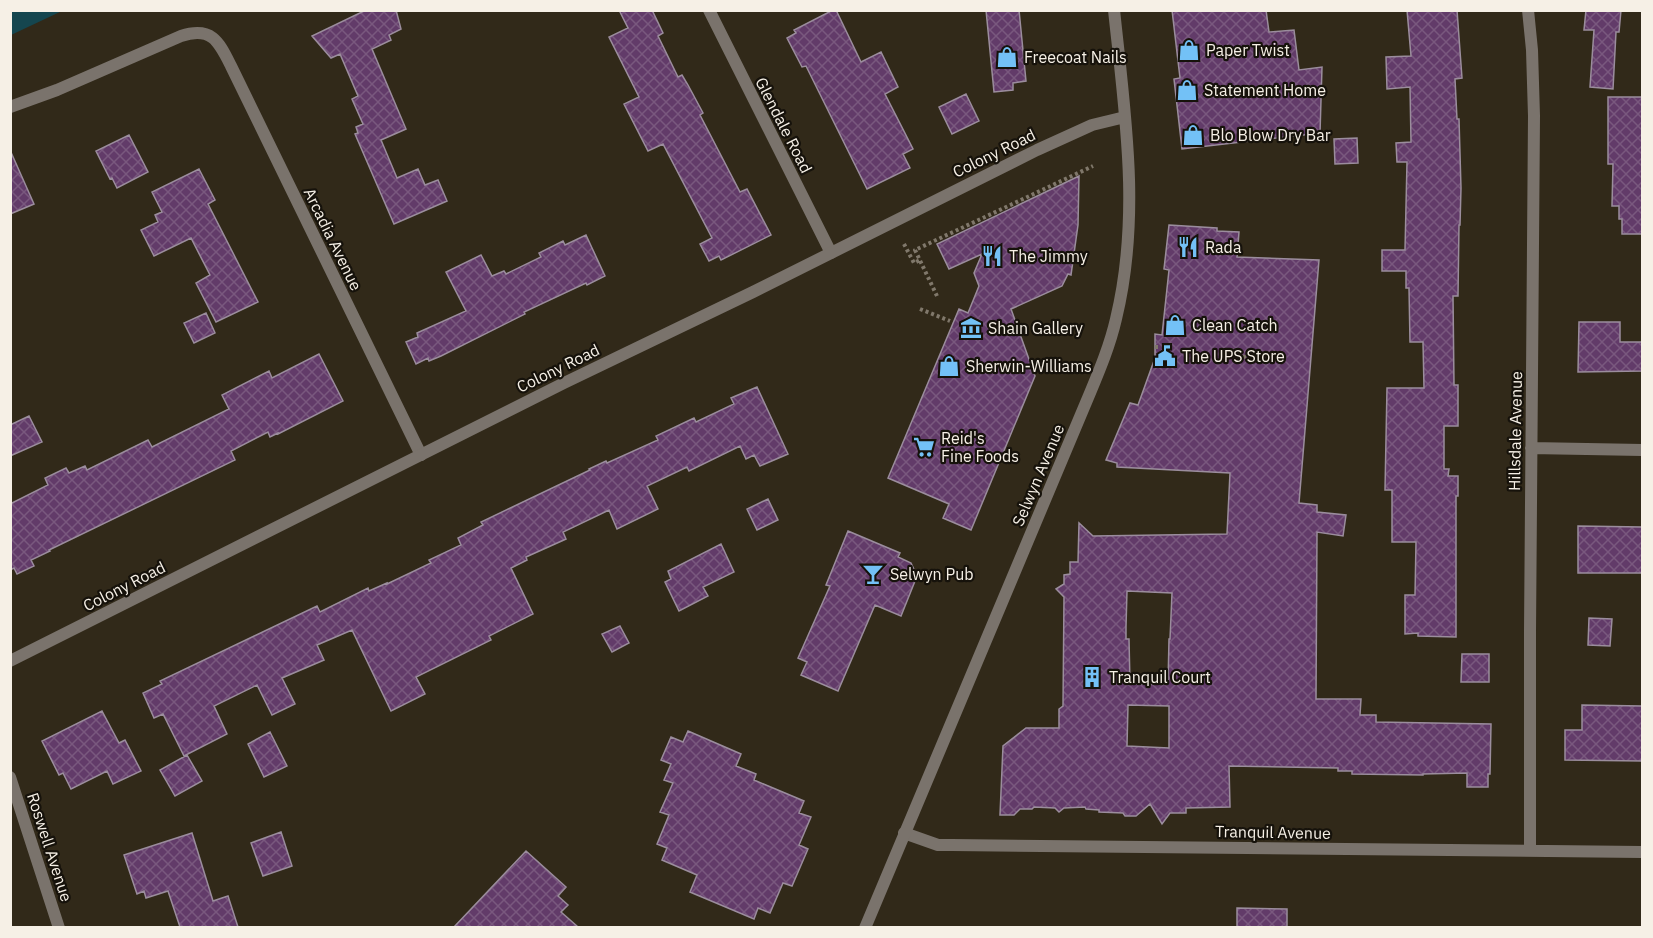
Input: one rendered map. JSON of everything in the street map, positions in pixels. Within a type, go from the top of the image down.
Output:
[{"type":"street","name":"Glendale Road","points":[[709,10],[831,253]]},
{"type":"street","name":"Selwyn Avenue","points":[[865,927],[1086,402],[1111,337],[1124,278],[1129,227],[1130,167],[1114,10]]},
{"type":"street","name":"Hillsdale Avenue","points":[[1528,10],[1534,116],[1530,851]]},
{"type":"street","name":"Arcadia Avenue","points":[[10,107],[57,90],[169,40],[188,34],[203,33],[214,38],[221,46],[231,66],[421,455]]},
{"type":"street","name":"Colony Road","points":[[10,661],[564,383],[1065,136],[1097,123],[1125,117]]},
{"type":"street","points":[[1531,448],[1642,450]]},
{"type":"street","name":"Roswell Avenue","points":[[10,777],[59,927]]},
{"type":"street","name":"Tranquil Avenue","points":[[904,833],[938,845],[1642,852]]},
{"type":"path","points":[[937,296],[915,250],[1093,166]]},
{"type":"path","points":[[904,244],[914,263],[920,260]]},
{"type":"path","points":[[920,309],[950,321]]},
{"type":"path","points":[[1225,350],[1276,360]]},
{"type":"water","points":[[11,10],[62,10],[62,11],[11,35]]},
{"type":"building","points":[[366,10],[396,10],[401,29],[389,35],[391,40],[372,49],[406,129],[381,140],[397,178],[418,169],[425,185],[438,180],[447,201],[394,224],[355,134],[358,133],[356,127],[363,124],[352,99],[358,96],[340,54],[331,58],[312,36]]},
{"type":"building","points":[[619,10],[652,10],[663,33],[658,36],[678,77],[682,75],[688,85],[703,113],[700,115],[740,192],[747,189],[771,235],[721,260],[719,256],[709,261],[700,244],[712,238],[663,144],[648,151],[624,104],[639,97],[609,37],[628,28]]},
{"type":"building","points":[[836,10],[861,62],[881,52],[898,87],[885,94],[913,149],[903,154],[910,168],[867,189],[806,66],[802,67],[787,38],[796,33],[794,30]]},
{"type":"building","name":"Freecoat Nails","points":[[986,10],[1019,10],[1026,81],[1013,83],[1013,90],[994,92]]},
{"type":"building","points":[[1172,10],[1266,10],[1269,32],[1294,30],[1299,70],[1322,67],[1320,133],[1182,149],[1174,79],[1180,78]]},
{"type":"building","points":[[1407,10],[1457,10],[1462,78],[1455,79],[1461,188],[1458,296],[1453,296],[1454,385],[1458,385],[1458,426],[1444,426],[1444,469],[1449,469],[1448,476],[1458,476],[1456,637],[1405,634],[1405,595],[1415,595],[1416,542],[1392,542],[1392,490],[1385,490],[1387,388],[1424,388],[1423,342],[1410,342],[1409,288],[1406,288],[1406,271],[1382,271],[1382,250],[1405,250],[1407,162],[1397,162],[1396,143],[1411,142],[1410,87],[1387,89],[1386,57],[1411,56]]},
{"type":"building","points":[[1586,10],[1621,10],[1619,32],[1616,32],[1613,89],[1590,87],[1594,30],[1584,30]]},
{"type":"building","points":[[966,94],[979,121],[952,134],[939,107]]},
{"type":"building","points":[[1608,97],[1642,97],[1642,234],[1622,234],[1619,206],[1612,206],[1613,164],[1608,164]]},
{"type":"building","points":[[129,135],[148,172],[117,188],[96,151]]},
{"type":"building","points":[[1357,138],[1358,163],[1335,164],[1334,139]]},
{"type":"building","points":[[10,150],[34,204],[10,214]]},
{"type":"building","points":[[199,169],[215,200],[208,204],[258,302],[216,322],[196,283],[210,275],[191,238],[154,256],[141,230],[158,222],[155,215],[162,212],[152,192]]},
{"type":"building","points":[[1079,176],[1078,225],[1071,275],[1068,274],[1062,286],[1011,309],[1035,376],[971,530],[943,518],[949,504],[888,478],[959,309],[968,313],[979,286],[974,273],[982,254],[949,269],[937,244]]},
{"type":"building","points":[[1169,225],[1239,232],[1237,257],[1319,260],[1299,503],[1317,505],[1317,512],[1346,515],[1343,536],[1317,532],[1316,699],[1361,699],[1360,715],[1376,715],[1376,722],[1491,724],[1488,787],[1467,787],[1467,773],[1352,774],[1352,771],[1338,771],[1338,768],[1229,766],[1230,807],[1186,808],[1186,813],[1170,813],[1162,824],[1150,804],[1136,816],[1099,812],[1099,810],[1085,807],[1064,808],[1059,812],[1055,808],[1034,807],[1020,809],[1014,815],[1000,815],[1003,746],[1026,728],[1059,728],[1059,709],[1063,706],[1064,597],[1056,589],[1064,584],[1064,575],[1070,574],[1070,562],[1078,562],[1079,523],[1093,536],[1227,534],[1230,473],[1117,467],[1117,463],[1106,460],[1130,403],[1138,405],[1155,358],[1155,334],[1162,335],[1169,270],[1164,269]],"holes":[[[1127,591],[1172,593],[1168,684],[1130,684],[1129,639],[1126,639]],[[1128,705],[1169,706],[1169,748],[1127,746]]]},
{"type":"building","points":[[586,235],[605,276],[524,312],[525,314],[441,356],[429,361],[428,358],[416,364],[406,342],[418,337],[417,333],[466,311],[446,272],[481,255],[492,276],[504,271],[506,274],[541,257],[539,253],[563,241],[565,245]]},
{"type":"building","points":[[206,313],[215,333],[194,343],[184,323]]},
{"type":"building","points":[[1579,322],[1620,322],[1620,342],[1642,342],[1642,371],[1578,372]]},
{"type":"building","points":[[319,354],[343,401],[278,434],[270,437],[268,432],[231,451],[235,460],[49,550],[31,560],[34,566],[17,574],[14,568],[10,570],[10,504],[48,485],[45,478],[66,468],[69,473],[85,466],[87,470],[148,440],[152,447],[229,409],[222,395],[269,371],[272,378]]},
{"type":"building","points":[[757,387],[788,454],[760,466],[754,455],[746,459],[740,446],[689,471],[687,467],[647,486],[658,509],[617,529],[609,510],[563,532],[566,539],[526,557],[527,560],[511,568],[533,614],[489,636],[491,640],[416,677],[425,694],[391,711],[352,630],[317,645],[324,660],[282,678],[295,704],[272,715],[257,685],[214,706],[227,734],[184,756],[163,714],[154,718],[143,693],[162,684],[160,681],[317,606],[320,612],[368,588],[369,591],[387,584],[431,563],[429,560],[461,545],[458,538],[483,525],[481,522],[606,461],[607,463],[658,440],[656,436],[694,418],[696,422],[734,404],[731,398]]},
{"type":"building","points":[[29,416],[42,442],[10,456],[10,425]]},
{"type":"building","points":[[768,499],[778,520],[757,530],[747,509]]},
{"type":"building","points":[[1578,526],[1642,527],[1642,573],[1578,573]]},
{"type":"building","points":[[848,531],[900,553],[898,557],[911,563],[917,576],[901,616],[875,605],[838,691],[801,675],[807,662],[798,658],[830,586],[826,585]]},
{"type":"building","points":[[721,544],[734,572],[703,587],[708,596],[679,611],[665,582],[671,579],[668,571]]},
{"type":"building","points":[[1589,618],[1612,619],[1610,646],[1588,645]]},
{"type":"building","points":[[620,626],[629,643],[612,652],[602,634]]},
{"type":"building","points":[[1462,654],[1489,654],[1489,682],[1461,682]]},
{"type":"building","points":[[1582,705],[1642,706],[1642,761],[1565,760],[1565,730],[1582,730]]},
{"type":"building","points":[[102,711],[119,743],[125,740],[141,771],[113,784],[107,771],[71,789],[63,773],[59,775],[42,741]]},
{"type":"building","points":[[688,731],[741,754],[736,766],[756,774],[754,780],[804,801],[799,813],[811,817],[799,845],[808,849],[792,886],[783,883],[770,913],[758,908],[754,919],[690,892],[697,875],[662,860],[667,848],[657,844],[669,815],[660,812],[673,783],[664,780],[671,764],[661,760],[671,737],[683,742]]},
{"type":"building","points":[[270,732],[287,766],[264,777],[248,744]]},
{"type":"building","points":[[187,755],[202,781],[175,796],[160,770]]},
{"type":"building","points":[[281,832],[292,866],[263,876],[251,843]]},
{"type":"building","points":[[192,833],[213,901],[228,896],[238,927],[180,927],[168,891],[146,898],[144,891],[137,894],[124,855]]},
{"type":"building","points":[[526,851],[566,887],[558,896],[568,905],[561,912],[578,927],[454,927]]},
{"type":"building","points":[[1237,908],[1287,909],[1287,927],[1237,927]]},
{"type":"place","name":"Paper Twist","points":[[1189,50]]},
{"type":"place","name":"Freecoat Nails","points":[[1007,57]]},
{"type":"place","name":"Statement Home","points":[[1187,90]]},
{"type":"place","name":"Blo Blow Dry Bar","points":[[1193,135]]},
{"type":"place","name":"Rada","points":[[1188,247]]},
{"type":"place","name":"The Jimmy","points":[[992,256]]},
{"type":"place","name":"Clean Catch","points":[[1175,325]]},
{"type":"place","name":"Shain Gallery","points":[[971,328]]},
{"type":"place","name":"The UPS Store","points":[[1165,356]]},
{"type":"place","name":"Sherwin-Williams","points":[[949,366]]},
{"type":"place","name":"Reid's Fine Foods","points":[[924,447]]},
{"type":"place","name":"Selwyn Pub","points":[[873,574]]},
{"type":"place","name":"Tranquil Court","points":[[1092,677]]}]
